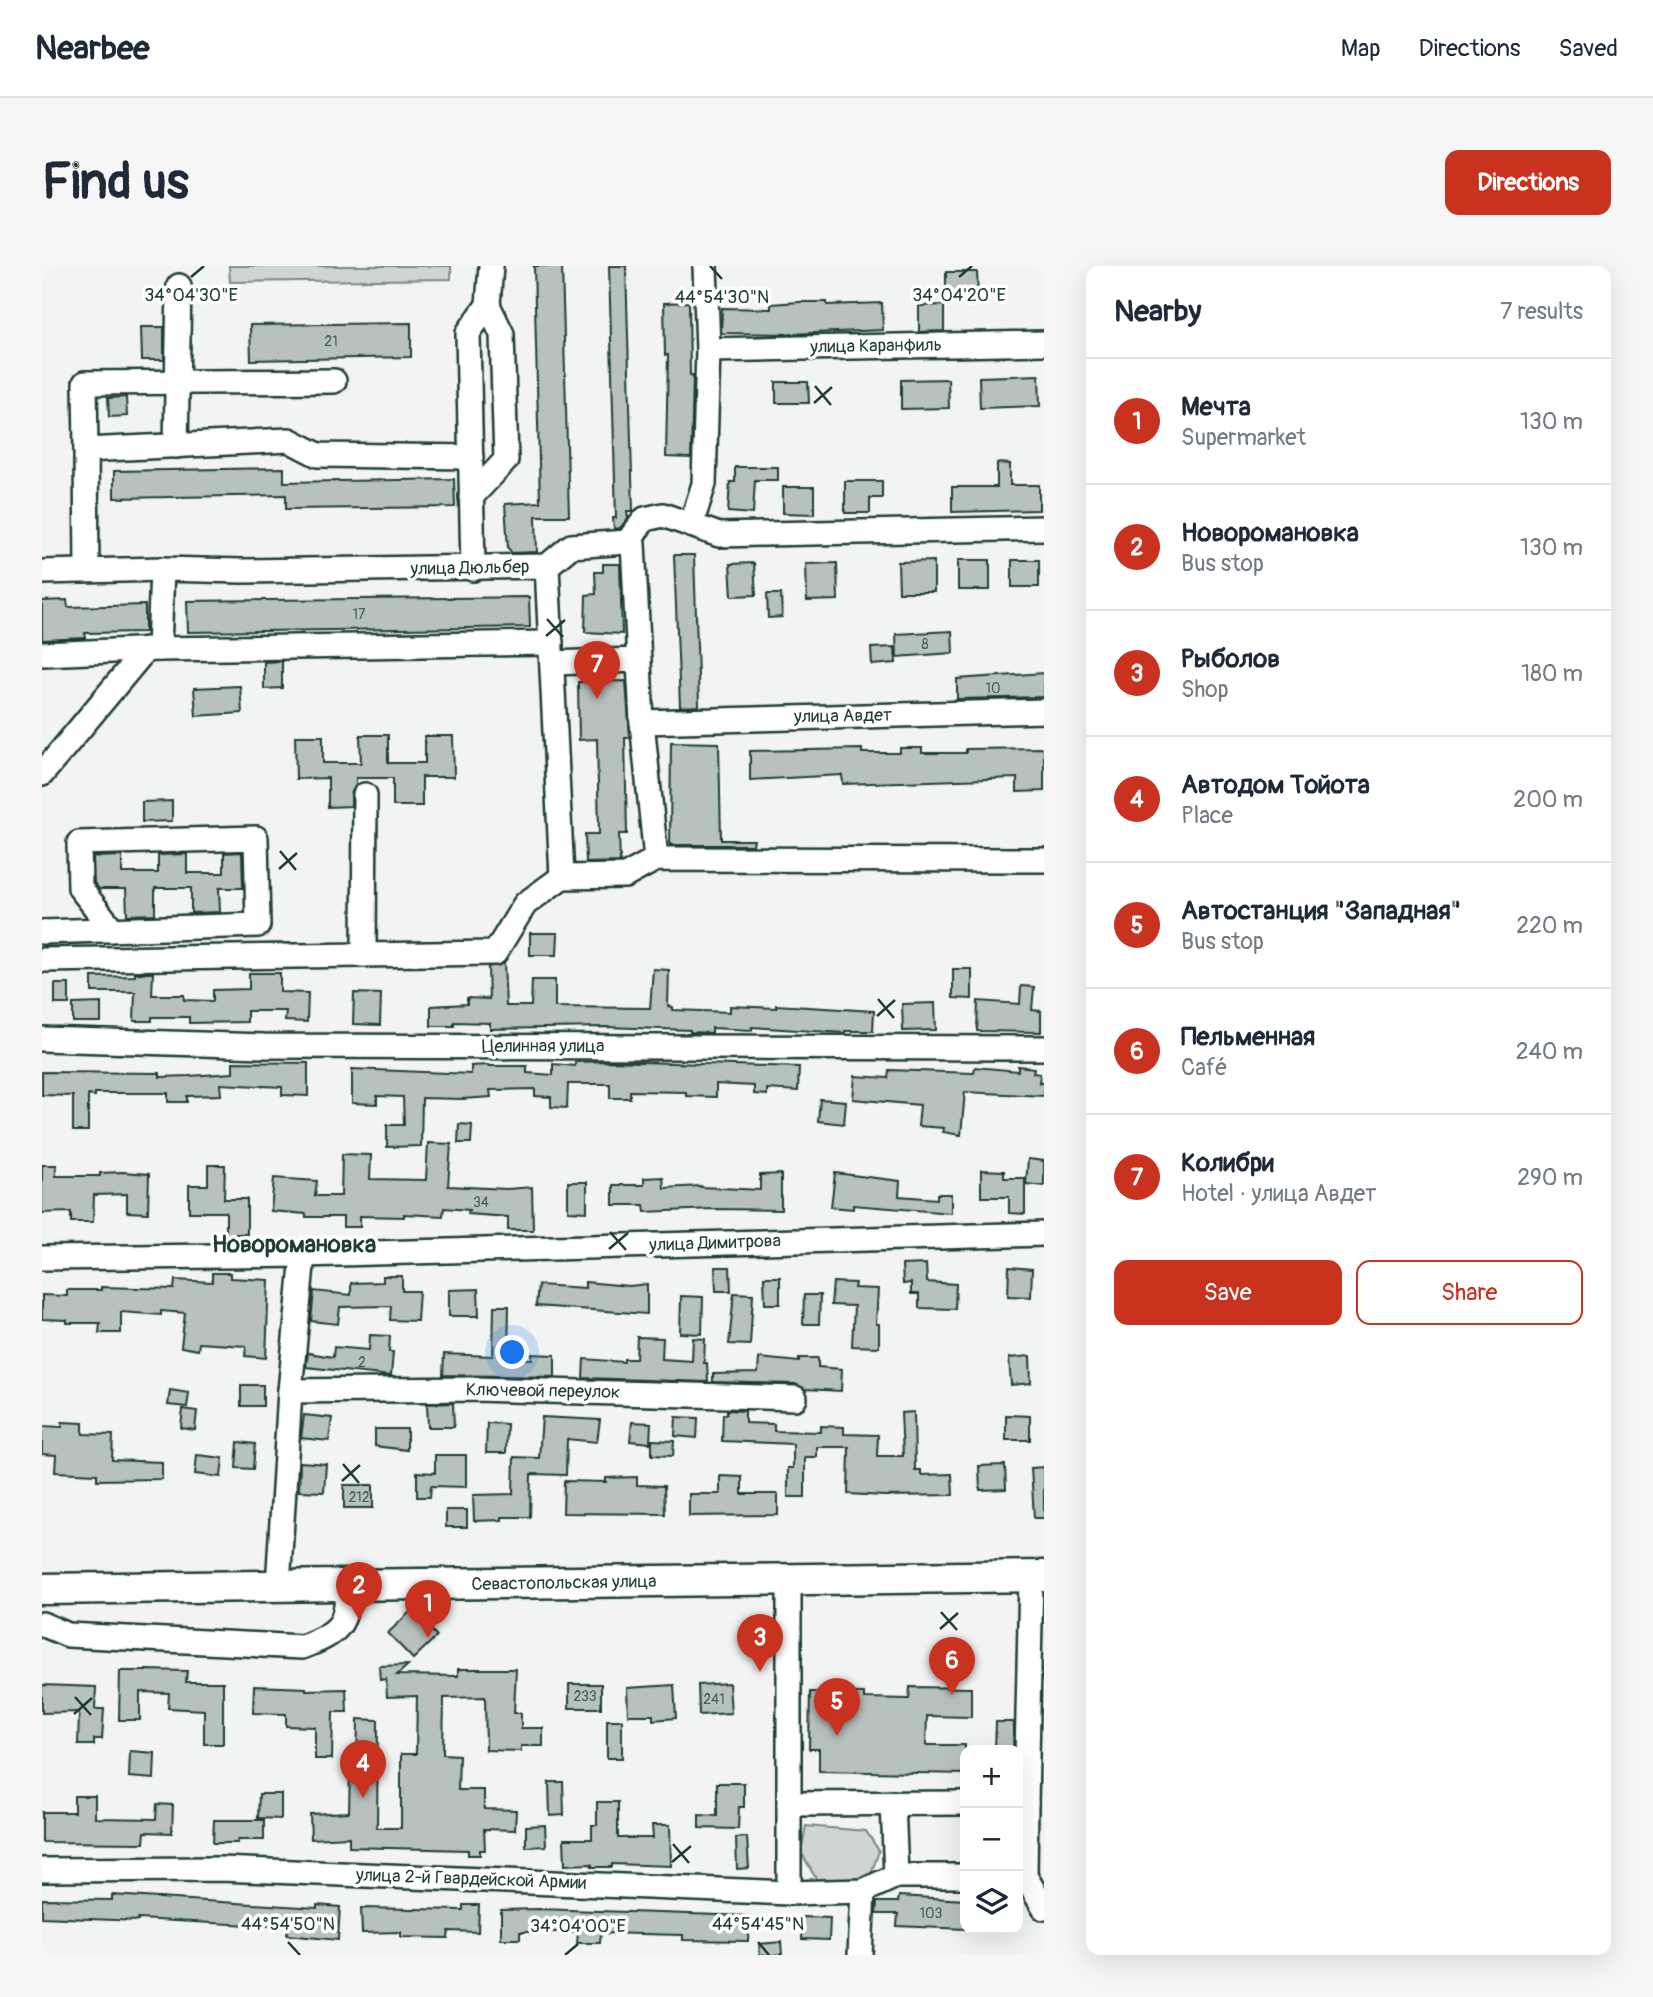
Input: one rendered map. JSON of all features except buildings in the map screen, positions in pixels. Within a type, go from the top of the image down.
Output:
[{"type":"main road","name":"Севастопольская улица","points":[[42,1589],[1038,1577]]},
{"type":"street","points":[[471,497],[506,460],[502,334],[488,305],[491,266]]},
{"type":"street","points":[[691,525],[704,484],[708,350],[705,266]]},
{"type":"street","points":[[176,446],[179,286]]},
{"type":"street","points":[[473,569],[468,333],[488,305]]},
{"type":"street","name":"улица Каранфиль","points":[[708,350],[1044,343]]},
{"type":"street","points":[[87,570],[85,383],[334,381]]},
{"type":"street","points":[[86,450],[289,440],[318,455],[471,457]]},
{"type":"street","points":[[656,859],[642,722],[633,543],[627,542],[645,519],[663,515],[719,536],[1044,528]]},
{"type":"street","name":"улица Дюльбер","points":[[42,572],[162,569],[473,569],[547,566],[571,546],[627,542]]},
{"type":"street","points":[[547,566],[562,877]]},
{"type":"street","points":[[42,774],[153,649],[162,569]]},
{"type":"street","points":[[42,654],[153,649],[551,653],[639,660]]},
{"type":"street","name":"улица Авдет","points":[[642,722],[1044,711]]},
{"type":"street","points":[[364,955],[365,795]]},
{"type":"street","points":[[42,932],[113,930],[258,925],[256,838],[79,843],[80,888],[113,930]]},
{"type":"street","points":[[42,960],[495,953],[525,904],[562,877],[625,876],[656,859],[1044,860]]},
{"type":"street","name":"Целинная улица","points":[[42,1039],[264,1046],[1044,1048]]},
{"type":"street","name":"улица Димитрова","points":[[42,1258],[303,1255],[1044,1234]]},
{"type":"street","points":[[278,1586],[290,1391],[303,1255]]},
{"type":"street","name":"Ключевой переулок","points":[[290,1391],[474,1389],[795,1398]]},
{"type":"street","points":[[1023,1789],[1038,1577]]},
{"type":"street","points":[[789,1580],[789,1894]]},
{"type":"street","points":[[42,1624],[68,1634],[302,1647],[323,1639],[339,1626],[348,1611],[347,1585]]},
{"type":"street","points":[[893,1803],[896,1876],[960,1876]]},
{"type":"street","points":[[789,1804],[960,1803]]},
{"type":"street","points":[[1022,1808],[1022,1871]]},
{"type":"street","name":"улица 2-й Гвардейской Армии","points":[[42,1870],[220,1869],[789,1894],[863,1891],[896,1876]]},
{"type":"street","points":[[1023,1877],[1044,1908]]},
{"type":"street","points":[[860,1955],[863,1891]]},
{"type":"shaded area","points":[[229,266],[451,266],[451,279],[230,282]]},
{"type":"shaded area","points":[[806,1826],[866,1831],[879,1851],[871,1874],[851,1882],[819,1884],[801,1852]]},
{"type":"place","name":"Колибри","points":[[597,699]]},
{"type":"place","name":"Новоромановка","points":[[359,1620]]},
{"type":"place","name":"Мечта","points":[[428,1638]]},
{"type":"place","name":"Рыболов","points":[[760,1672]]},
{"type":"place","name":"Пельменная","points":[[952,1695]]},
{"type":"place","name":"Автостанция \"Западная\"","points":[[837,1736]]},
{"type":"place","name":"Автодом Тойота","points":[[363,1798]]},
{"type":"district","name":"Новоромановка","points":[[294,1244]]}]
